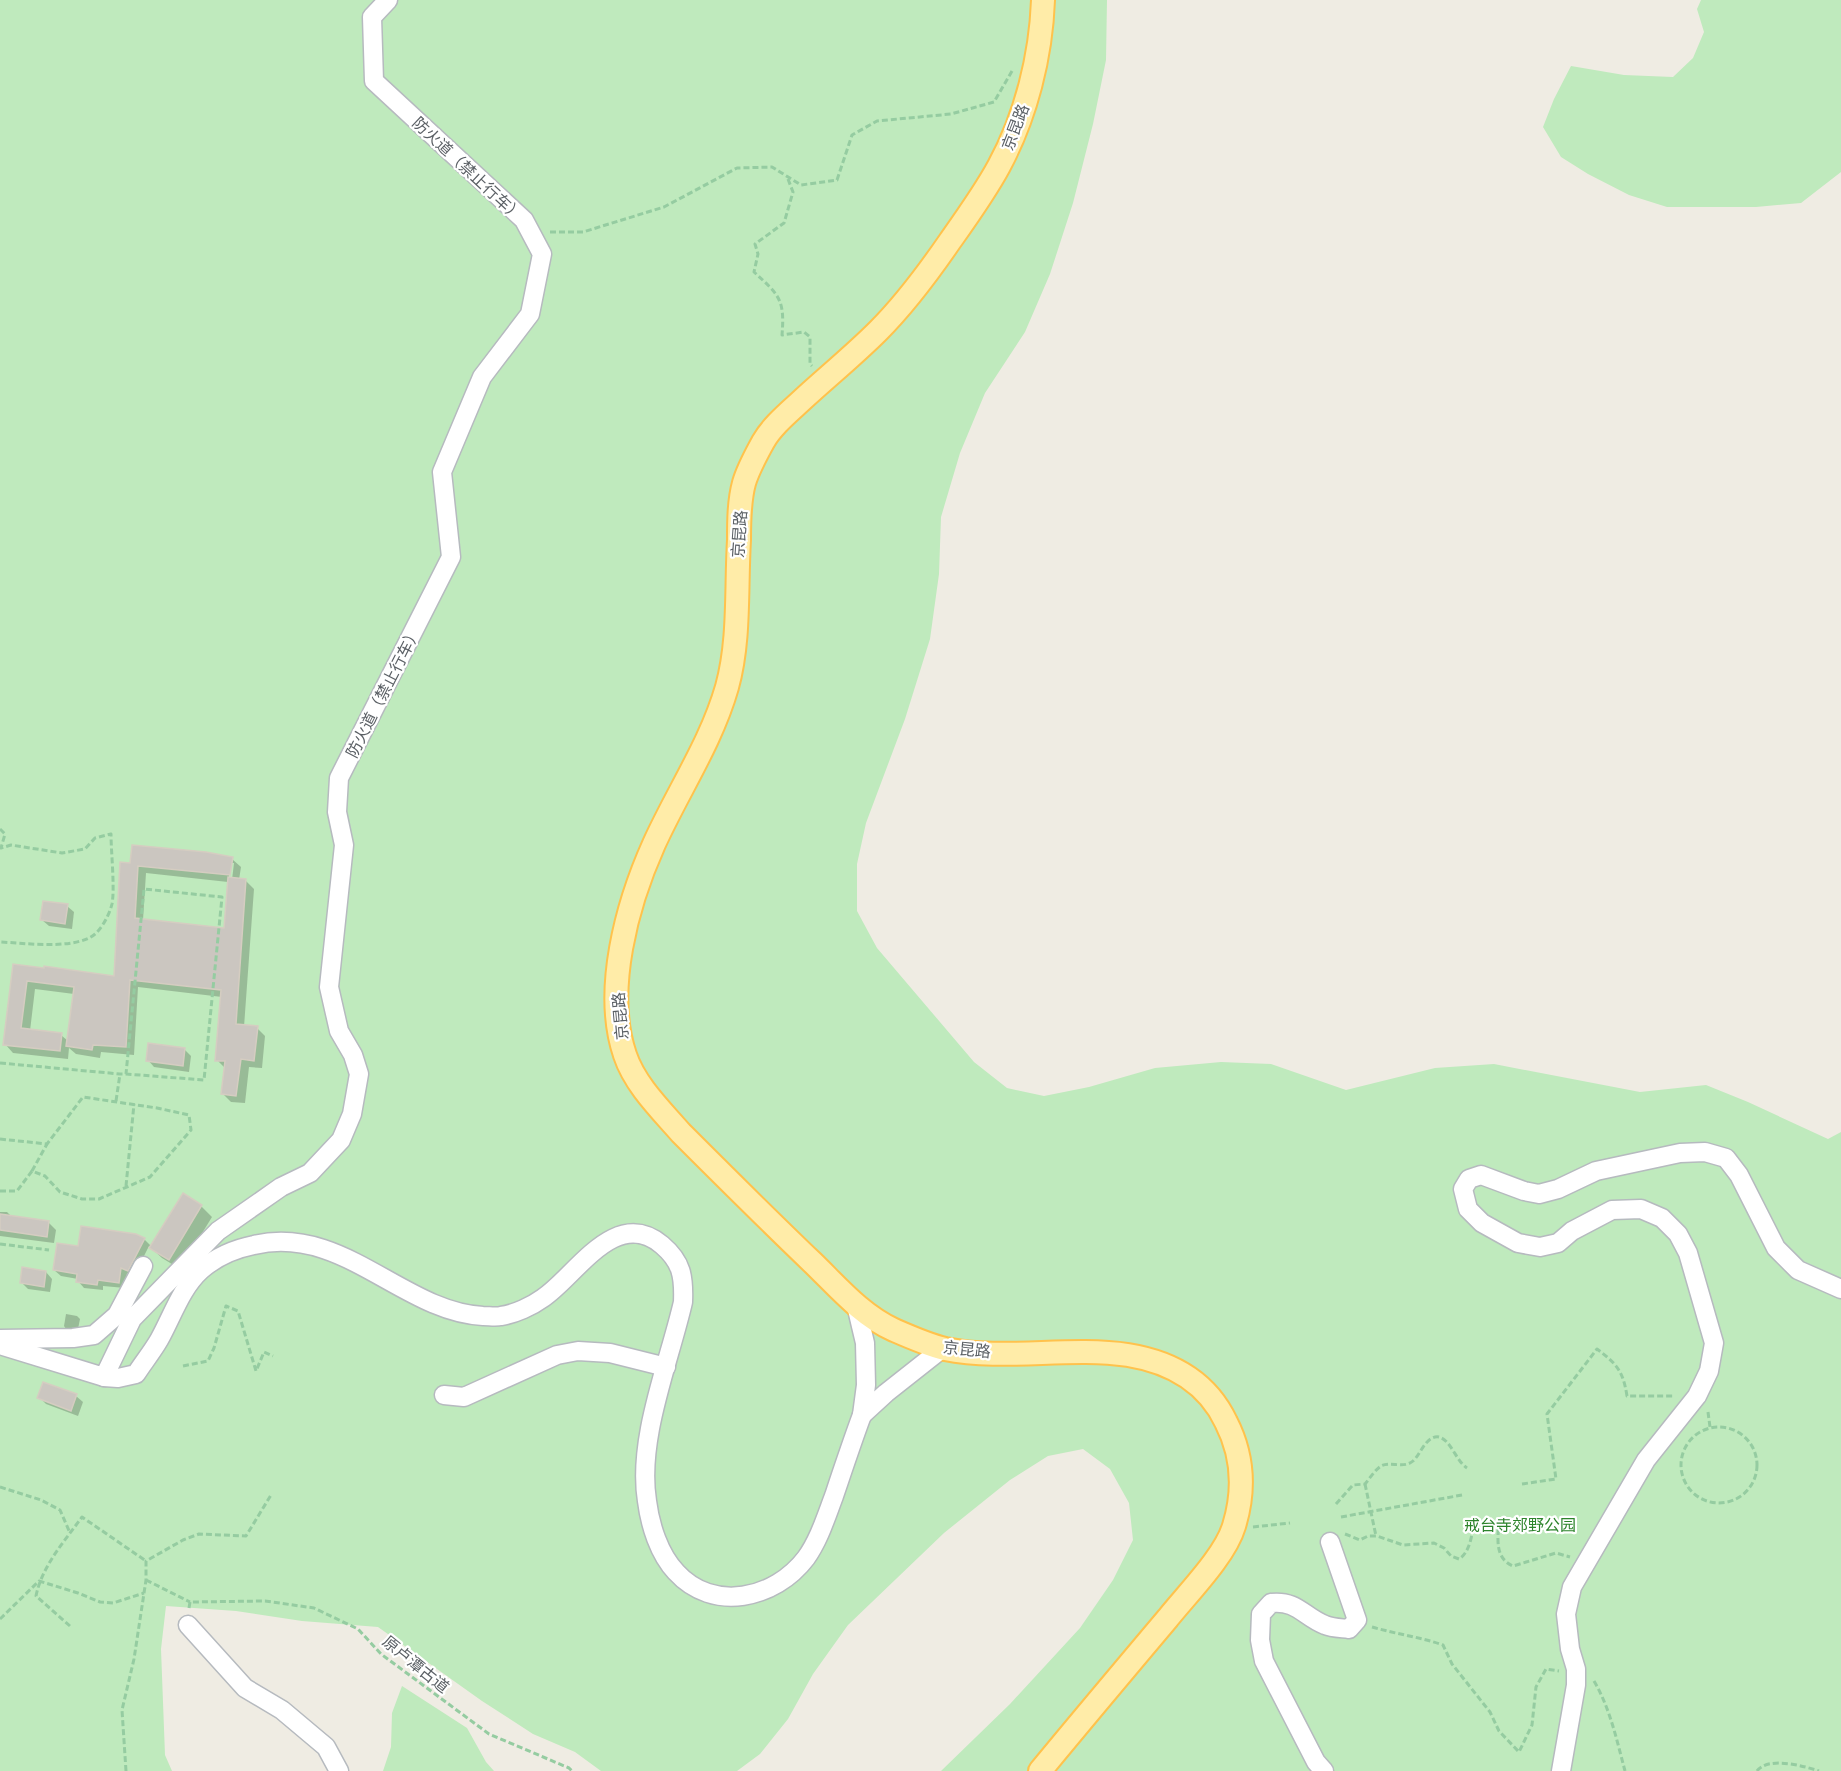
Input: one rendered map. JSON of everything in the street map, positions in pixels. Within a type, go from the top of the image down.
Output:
[{"type":"main road","name":"京昆路","points":[[1040,1771],[1206,1572],[1234,1528],[1241,1495],[1241,1465],[1234,1438],[1222,1412],[1186,1374],[1156,1361],[1126,1355],[992,1352],[943,1348],[891,1328],[856,1305],[689,1141],[655,1104],[625,1057],[618,1030],[616,1001],[623,940],[639,880],[712,728],[727,687],[733,657],[740,515],[744,484],[754,458],[765,438],[781,420],[878,331],[917,287],[962,224],[999,165],[1024,105],[1033,75],[1039,41],[1042,0]]},
{"type":"street","name":"防火道（禁止行车）","points":[[104,1377],[132,1319],[218,1231],[281,1188],[310,1173],[341,1140],[352,1114],[359,1074],[339,1031],[329,987],[344,845],[337,812],[339,778],[451,557],[442,472],[482,378],[530,314],[542,254],[524,220],[374,81],[372,17],[388,0]]},
{"type":"street","points":[[1561,1771],[1576,1677],[1566,1614],[1572,1587],[1646,1460],[1697,1396],[1709,1371],[1714,1343],[1688,1253],[1678,1234],[1662,1218],[1641,1209],[1612,1210],[1572,1231],[1558,1243],[1540,1247],[1518,1243],[1482,1223],[1468,1209],[1463,1189],[1469,1179],[1481,1175],[1524,1191],[1539,1194],[1558,1189],[1596,1171],[1680,1153],[1705,1152],[1725,1158],[1739,1175],[1776,1248],[1798,1270],[1841,1289]]},
{"type":"street","points":[[0,1344],[104,1377],[118,1378],[136,1374],[158,1341],[183,1294],[200,1271],[221,1256],[242,1247],[268,1241],[291,1241],[323,1249],[455,1312],[501,1316],[523,1309],[543,1298],[607,1241],[620,1235],[646,1236],[671,1253],[680,1266],[683,1281],[683,1302],[646,1446],[646,1500],[663,1554],[675,1571],[690,1584],[709,1593],[738,1597],[762,1592],[782,1582],[806,1558],[823,1527],[862,1415],[866,1385],[865,1343],[856,1305]]},
{"type":"street","points":[[0,1339],[73,1338],[94,1335],[117,1315],[143,1266]]},
{"type":"street","points":[[862,1415],[943,1348]]},
{"type":"street","points":[[444,1395],[464,1397],[557,1355],[578,1351],[610,1353],[666,1367]]},
{"type":"street","points":[[1324,1771],[1316,1762],[1264,1661],[1260,1640],[1261,1614],[1271,1603],[1283,1602],[1303,1611],[1324,1625],[1349,1629],[1357,1620],[1335,1536]]},
{"type":"street","points":[[188,1625],[245,1688],[282,1710],[326,1747],[339,1771]]},
{"type":"path","points":[[531,232],[583,232],[664,207],[737,168],[772,167],[801,185],[837,180],[852,135],[877,121],[951,114],[994,102],[1014,67]]},
{"type":"path","points":[[787,177],[793,192],[784,223],[755,244],[758,254],[754,272],[777,293],[784,312],[782,335],[804,333],[810,337],[810,364],[826,378]]},
{"type":"path","points":[[0,829],[5,834],[1,848]]},
{"type":"path","points":[[0,942],[66,943],[90,938],[106,921],[112,903],[111,834],[95,838],[85,849],[62,852],[11,845],[1,848]]},
{"type":"path","points":[[0,1063],[120,1074],[204,1080],[222,897],[144,889],[126,1074]]},
{"type":"path","points":[[116,1102],[120,1074]]},
{"type":"path","points":[[0,1191],[17,1191],[32,1171],[47,1144],[83,1097],[189,1115],[191,1130],[150,1177],[99,1199],[82,1199],[60,1192],[45,1176],[32,1171]]},
{"type":"path","points":[[126,1187],[134,1104]]},
{"type":"path","points":[[0,1139],[47,1144]]},
{"type":"path","points":[[0,1244],[49,1250]]},
{"type":"path","points":[[183,1366],[208,1361],[226,1306],[238,1311],[256,1371],[264,1352],[273,1356]]},
{"type":"path","points":[[1522,1484],[1556,1479],[1547,1414],[1597,1349],[1611,1359],[1624,1377],[1627,1396],[1697,1396]]},
{"type":"path","points":[[1716,1427],[1735,1430],[1746,1437],[1754,1447],[1758,1460],[1757,1473],[1752,1485],[1744,1495],[1719,1504],[1707,1502],[1696,1496],[1688,1487],[1681,1464],[1683,1451],[1689,1441],[1699,1432],[1716,1427]]},
{"type":"path","points":[[1336,1504],[1353,1485],[1365,1484],[1378,1467],[1386,1464],[1408,1464],[1413,1461],[1430,1439],[1438,1437],[1447,1441],[1460,1463],[1467,1468]]},
{"type":"path","points":[[1365,1484],[1376,1536]]},
{"type":"path","points":[[0,1487],[41,1500],[60,1510],[70,1533]]},
{"type":"path","points":[[147,1561],[183,1540],[199,1534],[246,1536],[271,1495]]},
{"type":"path","points":[[1341,1517],[1462,1495]]},
{"type":"path","points":[[1335,1536],[1360,1540],[1376,1536],[1403,1545],[1434,1543],[1459,1560],[1464,1557],[1474,1528],[1473,1515]]},
{"type":"path","points":[[0,1619],[39,1581],[51,1559],[82,1517],[147,1561]]},
{"type":"path","points":[[1499,1520],[1500,1554],[1505,1562],[1513,1566],[1556,1553],[1588,1560]]},
{"type":"path","points":[[1234,1528],[1290,1523]]},
{"type":"path","points":[[126,1771],[122,1710],[134,1659],[147,1561]]},
{"type":"path","points":[[146,1580],[190,1602],[188,1625]]},
{"type":"path","points":[[39,1581],[100,1602],[113,1603],[144,1593]]},
{"type":"path","points":[[39,1581],[36,1596],[70,1626]]},
{"type":"path","name":"原卢潭古道","points":[[190,1602],[265,1601],[314,1608],[358,1629],[381,1654],[489,1734],[572,1771]]},
{"type":"path","points":[[1357,1620],[1396,1634],[1420,1637],[1443,1645],[1452,1664],[1490,1712],[1499,1731],[1519,1752],[1532,1725],[1536,1687],[1546,1669],[1576,1677],[1591,1676],[1600,1692],[1613,1728],[1625,1771]]},
{"type":"path","points":[[1757,1771],[1760,1767],[1770,1764],[1799,1765],[1819,1771]]},
{"type":"green space","name":"戒台寺郊野公园","points":[[0,0],[1107,0],[1106,60],[1073,203],[1050,274],[1025,332],[985,393],[960,453],[941,517],[939,574],[930,639],[905,719],[866,823],[857,864],[857,911],[877,948],[974,1062],[1007,1088],[1044,1096],[1089,1087],[1155,1068],[1221,1062],[1271,1064],[1346,1090],[1435,1068],[1494,1064],[1640,1092],[1706,1085],[1828,1139],[1841,1132],[1841,1771],[941,1771],[1010,1704],[1080,1628],[1113,1580],[1133,1540],[1129,1503],[1110,1469],[1083,1449],[1048,1456],[1010,1480],[944,1533],[848,1625],[813,1674],[788,1719],[760,1754],[737,1771],[601,1771],[575,1752],[533,1734],[482,1701],[378,1627],[302,1621],[236,1611],[166,1606],[161,1649],[165,1755],[172,1771],[0,1771]]},
{"type":"green space","points":[[1701,0],[1841,0],[1841,172],[1801,203],[1756,207],[1667,207],[1629,195],[1561,157],[1543,127],[1571,66],[1624,75],[1673,77],[1693,58],[1704,32],[1697,9]]},
{"type":"green space","points":[[402,1686],[467,1728],[486,1762],[494,1771],[383,1771],[391,1747],[392,1713]]},
{"type":"building","points":[[132,845],[233,857],[230,875],[138,866],[135,918],[224,928],[228,877],[246,879],[236,1024],[258,1026],[254,1061],[241,1059],[236,1096],[221,1094],[225,1061],[215,1061],[221,990],[130,980],[126,1047],[93,1045],[92,1050],[66,1046],[74,987],[27,981],[21,1028],[62,1033],[60,1051],[3,1045],[13,964],[114,976],[120,862],[130,863]]},
{"type":"building","points":[[43,901],[68,904],[65,924],[40,920]]},
{"type":"building","points":[[148,1043],[185,1048],[183,1066],[146,1061]]},
{"type":"building","points":[[183,1193],[202,1205],[169,1260],[149,1248]]},
{"type":"building","points":[[0,1214],[49,1221],[47,1237],[0,1230]]},
{"type":"building","points":[[81,1226],[136,1234],[145,1238],[128,1271],[121,1268],[119,1283],[98,1280],[97,1285],[76,1282],[77,1274],[53,1270],[57,1243],[78,1246]]},
{"type":"building","points":[[22,1267],[46,1271],[44,1287],[20,1283]]},
{"type":"building","points":[[43,1382],[77,1394],[71,1411],[37,1398]]}]
